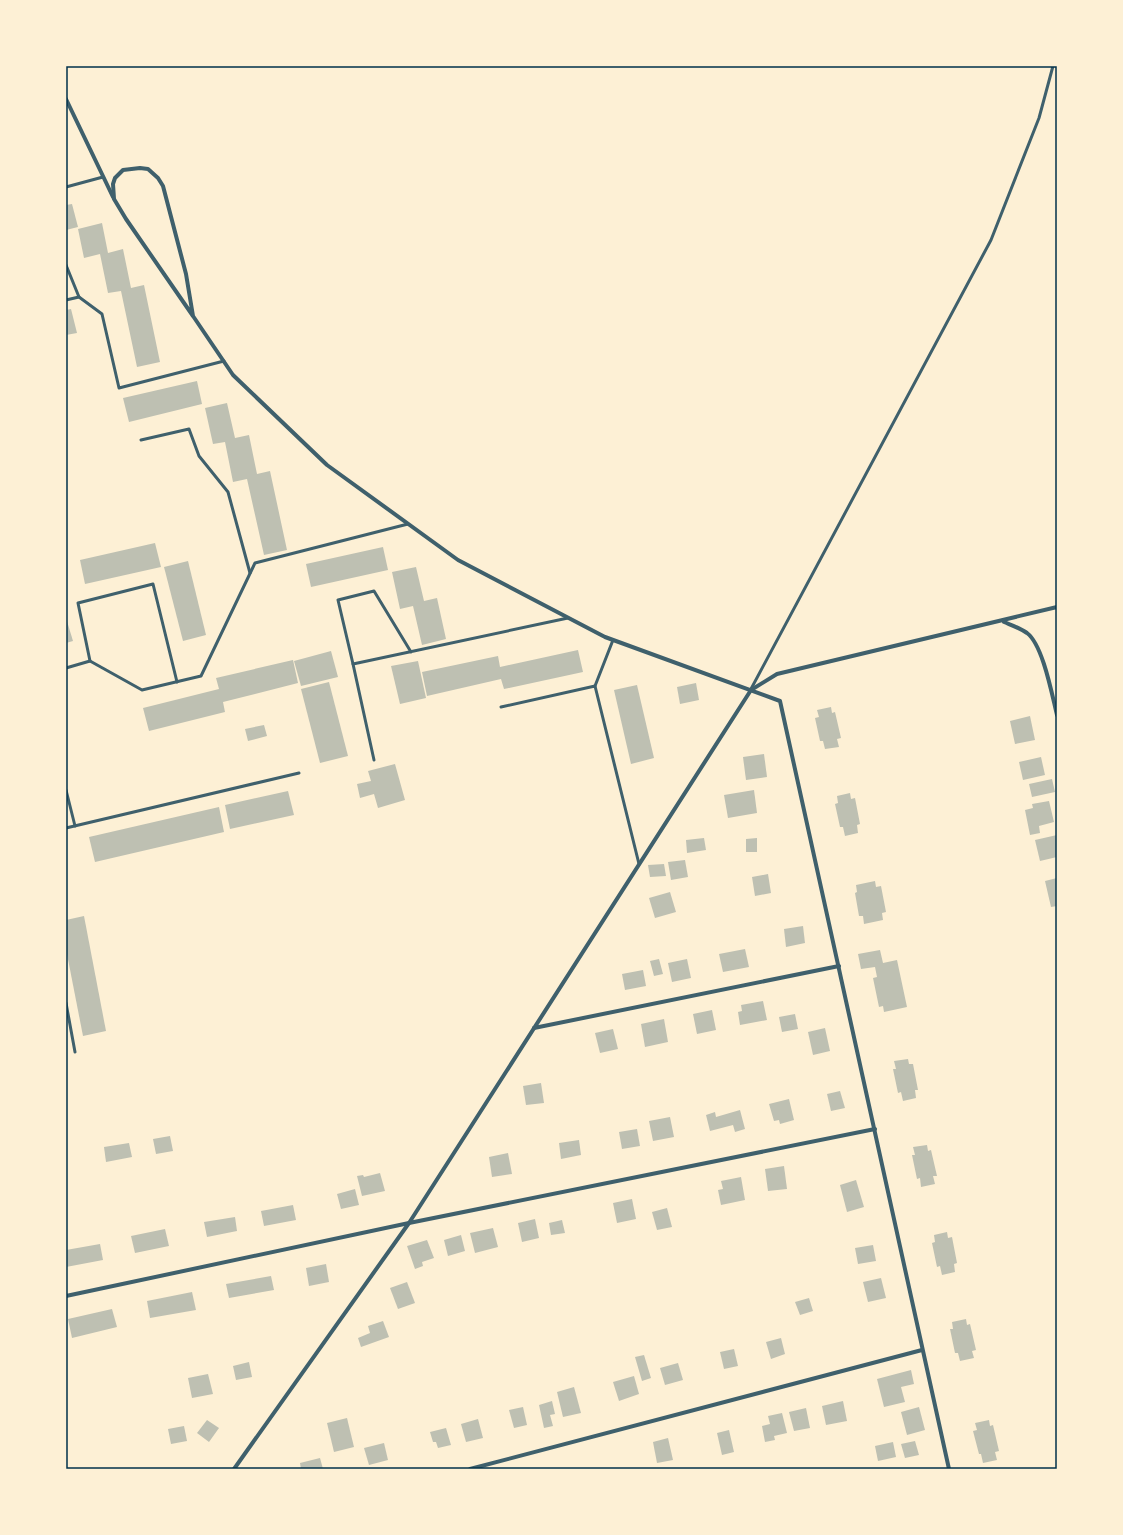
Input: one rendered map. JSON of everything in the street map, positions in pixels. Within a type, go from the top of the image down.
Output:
[{"type":"street","points":[[66,99],[103,177],[126,219],[194,316],[233,375],[327,465],[458,560],[568,618],[613,640],[780,702],[949,1469]]},
{"type":"street","points":[[114,199],[114,178],[123,170],[140,168],[148,169],[158,178],[164,192],[186,274],[194,316]]},
{"type":"street","points":[[234,1469],[409,1223],[751,690],[777,674],[1057,608]]},
{"type":"street","points":[[1004,621],[1027,633],[1035,642],[1048,680],[1057,715]]},
{"type":"street","points":[[534,1028],[838,966]]},
{"type":"street","points":[[66,1296],[409,1223],[875,1129]]},
{"type":"street","points":[[470,1469],[922,1350]]},
{"type":"lane","points":[[751,690],[991,240],[1039,118],[1053,66]]},
{"type":"lane","points":[[66,186],[103,177]]},
{"type":"lane","points":[[66,265],[79,297],[102,314],[119,388],[224,361]]},
{"type":"lane","points":[[66,300],[79,297]]},
{"type":"lane","points":[[140,440],[189,428],[198,456],[228,492],[250,573]]},
{"type":"lane","points":[[66,668],[90,661],[142,690],[201,676],[254,563],[408,524]]},
{"type":"lane","points":[[90,661],[78,604],[153,584],[177,682]]},
{"type":"lane","points":[[374,760],[338,600],[374,591],[411,652]]},
{"type":"lane","points":[[353,664],[568,618]]},
{"type":"lane","points":[[613,640],[594,686],[639,864]]},
{"type":"lane","points":[[501,707],[594,686]]},
{"type":"lane","points":[[66,828],[299,773]]},
{"type":"lane","points":[[66,790],[75,826]]},
{"type":"lane","points":[[66,1003],[76,1052]]},
{"type":"building","points":[[72,204],[78,227],[66,230],[66,205]]},
{"type":"building","points":[[102,223],[108,253],[123,249],[131,288],[144,285],[160,362],[137,367],[121,291],[108,293],[100,254],[84,258],[78,229]]},
{"type":"building","points":[[71,309],[77,333],[66,335],[66,310]]},
{"type":"building","points":[[197,381],[202,404],[129,422],[123,398]]},
{"type":"building","points":[[227,403],[235,438],[249,435],[257,474],[270,471],[287,550],[264,555],[247,479],[233,482],[225,442],[213,444],[205,408]]},
{"type":"building","points":[[155,543],[161,567],[85,584],[80,560]]},
{"type":"building","points":[[383,547],[388,570],[311,587],[306,564]]},
{"type":"building","points":[[188,561],[206,635],[183,641],[164,567]]},
{"type":"building","points":[[416,567],[424,601],[437,598],[446,639],[422,645],[413,606],[400,609],[392,572]]},
{"type":"building","points":[[66,618],[73,641],[66,643]]},
{"type":"building","points":[[578,650],[583,672],[504,689],[501,679],[427,696],[422,672],[498,656],[500,667]]},
{"type":"building","points":[[331,651],[338,677],[301,686],[294,661]]},
{"type":"building","points":[[293,660],[298,683],[223,702],[225,712],[149,731],[143,708],[219,689],[216,678]]},
{"type":"building","points":[[418,661],[426,698],[400,704],[391,666]]},
{"type":"building","points":[[329,682],[348,756],[320,763],[301,689]]},
{"type":"building","points":[[696,683],[699,700],[680,704],[677,687]]},
{"type":"building","points":[[637,685],[654,758],[631,764],[614,690]]},
{"type":"building","points":[[831,707],[832,713],[835,712],[841,738],[837,739],[839,747],[825,749],[823,741],[820,741],[815,718],[819,717],[817,710]]},
{"type":"building","points":[[1030,716],[1035,740],[1015,744],[1010,721]]},
{"type":"building","points":[[264,725],[267,736],[248,741],[245,729]]},
{"type":"building","points":[[764,754],[767,777],[746,780],[743,757]]},
{"type":"building","points":[[1041,757],[1045,775],[1023,780],[1019,762]]},
{"type":"building","points":[[395,764],[405,800],[378,808],[374,794],[360,798],[357,784],[371,781],[368,771]]},
{"type":"building","points":[[1052,779],[1055,792],[1032,797],[1029,784]]},
{"type":"building","points":[[754,790],[757,813],[728,818],[724,795]]},
{"type":"building","points":[[288,791],[294,815],[230,829],[225,805]]},
{"type":"building","points":[[850,793],[851,799],[855,798],[860,824],[857,825],[858,833],[845,836],[843,827],[840,827],[835,804],[838,803],[837,796]]},
{"type":"building","points":[[1049,801],[1054,822],[1039,826],[1040,833],[1030,835],[1025,810],[1033,808],[1032,804]]},
{"type":"building","points":[[219,807],[224,832],[95,862],[89,837]]},
{"type":"building","points":[[1057,835],[1057,857],[1040,861],[1035,840]]},
{"type":"building","points":[[704,838],[706,850],[687,853],[686,840]]},
{"type":"building","points":[[757,838],[757,852],[746,852],[746,839]]},
{"type":"building","points":[[685,860],[688,877],[671,880],[668,862]]},
{"type":"building","points":[[664,864],[666,876],[650,877],[648,865]]},
{"type":"building","points":[[768,874],[771,893],[755,896],[752,877]]},
{"type":"building","points":[[1057,878],[1057,906],[1051,907],[1045,881]]},
{"type":"building","points":[[875,881],[876,887],[881,886],[886,912],[882,913],[883,920],[864,924],[863,916],[859,916],[855,893],[857,892],[856,885]]},
{"type":"building","points":[[670,892],[676,912],[655,918],[649,898]]},
{"type":"building","points":[[84,916],[106,1031],[83,1036],[66,949],[66,920]]},
{"type":"building","points":[[803,926],[805,943],[786,947],[784,929]]},
{"type":"building","points":[[745,949],[749,967],[723,972],[719,954]]},
{"type":"building","points":[[880,950],[883,963],[897,960],[907,1007],[884,1012],[883,1006],[879,1007],[873,978],[877,977],[875,967],[861,969],[858,954]]},
{"type":"building","points":[[659,959],[663,974],[654,976],[650,961]]},
{"type":"building","points":[[687,959],[691,978],[672,982],[668,963]]},
{"type":"building","points":[[643,970],[646,986],[625,990],[622,974]]},
{"type":"building","points":[[763,1001],[767,1020],[740,1025],[738,1012],[742,1011],[741,1005]]},
{"type":"building","points":[[712,1010],[716,1030],[697,1034],[693,1014]]},
{"type":"building","points":[[795,1014],[798,1029],[782,1032],[779,1017]]},
{"type":"building","points":[[664,1019],[668,1042],[645,1047],[641,1024]]},
{"type":"building","points":[[825,1028],[830,1051],[813,1055],[808,1032]]},
{"type":"building","points":[[613,1029],[618,1049],[600,1053],[595,1033]]},
{"type":"building","points":[[908,1059],[909,1064],[913,1064],[918,1090],[915,1090],[916,1098],[903,1101],[901,1092],[898,1093],[893,1069],[896,1069],[894,1061]]},
{"type":"building","points":[[541,1083],[544,1103],[526,1105],[523,1086]]},
{"type":"building","points":[[840,1091],[845,1108],[831,1111],[827,1094]]},
{"type":"building","points":[[789,1099],[794,1120],[780,1124],[779,1120],[774,1121],[769,1104]]},
{"type":"building","points":[[740,1110],[745,1129],[735,1132],[733,1125],[710,1131],[706,1115],[715,1112],[716,1117]]},
{"type":"building","points":[[670,1117],[674,1137],[653,1141],[649,1121]]},
{"type":"building","points":[[637,1129],[640,1146],[622,1149],[619,1132]]},
{"type":"building","points":[[170,1136],[173,1151],[156,1154],[153,1139]]},
{"type":"building","points":[[579,1140],[581,1155],[561,1159],[559,1143]]},
{"type":"building","points":[[129,1143],[132,1157],[106,1162],[104,1147]]},
{"type":"building","points":[[927,1145],[928,1151],[931,1150],[937,1176],[933,1176],[935,1184],[921,1187],[920,1178],[917,1179],[912,1155],[915,1155],[913,1147]]},
{"type":"building","points":[[508,1153],[512,1174],[492,1177],[489,1157]]},
{"type":"building","points":[[784,1166],[787,1189],[768,1191],[765,1169]]},
{"type":"building","points":[[380,1173],[385,1191],[362,1196],[357,1176],[363,1175],[364,1177]]},
{"type":"building","points":[[741,1177],[745,1200],[721,1205],[718,1190],[723,1189],[721,1181]]},
{"type":"building","points":[[856,1180],[864,1207],[847,1212],[840,1185]]},
{"type":"building","points":[[355,1189],[359,1205],[341,1209],[337,1194]]},
{"type":"building","points":[[632,1199],[636,1219],[617,1223],[613,1203]]},
{"type":"building","points":[[293,1205],[296,1220],[264,1226],[261,1211]]},
{"type":"building","points":[[667,1208],[672,1227],[657,1230],[652,1212]]},
{"type":"building","points":[[235,1217],[237,1231],[207,1237],[204,1222]]},
{"type":"building","points":[[535,1219],[539,1238],[522,1242],[518,1223]]},
{"type":"building","points":[[562,1220],[565,1233],[551,1235],[549,1223]]},
{"type":"building","points":[[493,1228],[498,1247],[475,1253],[470,1233]]},
{"type":"building","points":[[165,1229],[169,1246],[135,1253],[131,1236]]},
{"type":"building","points":[[947,1232],[948,1238],[952,1237],[957,1263],[954,1264],[955,1272],[942,1275],[940,1266],[937,1267],[932,1243],[935,1242],[934,1235]]},
{"type":"building","points":[[461,1235],[465,1251],[448,1256],[444,1240]]},
{"type":"building","points":[[427,1240],[434,1258],[422,1262],[423,1266],[415,1269],[407,1246]]},
{"type":"building","points":[[100,1244],[103,1260],[66,1267],[66,1250]]},
{"type":"building","points":[[873,1245],[876,1261],[858,1264],[855,1248]]},
{"type":"building","points":[[326,1264],[329,1282],[309,1286],[306,1268]]},
{"type":"building","points":[[271,1276],[274,1290],[229,1298],[226,1284]]},
{"type":"building","points":[[881,1278],[886,1298],[868,1302],[863,1282]]},
{"type":"building","points":[[407,1282],[415,1303],[398,1309],[390,1288]]},
{"type":"building","points":[[192,1292],[196,1310],[150,1318],[147,1301]]},
{"type":"building","points":[[809,1298],[813,1311],[800,1315],[795,1302]]},
{"type":"building","points":[[112,1309],[117,1327],[72,1338],[68,1319]]},
{"type":"building","points":[[966,1319],[967,1325],[970,1324],[976,1350],[972,1351],[974,1358],[960,1361],[958,1353],[955,1353],[950,1329],[953,1329],[952,1322]]},
{"type":"building","points":[[383,1321],[389,1337],[361,1347],[358,1338],[370,1333],[368,1326]]},
{"type":"building","points":[[781,1338],[785,1354],[771,1359],[766,1342]]},
{"type":"building","points":[[734,1349],[738,1366],[724,1369],[720,1352]]},
{"type":"building","points":[[644,1355],[651,1378],[642,1381],[635,1357]]},
{"type":"building","points":[[249,1362],[252,1377],[236,1380],[233,1366]]},
{"type":"building","points":[[678,1363],[683,1380],[665,1385],[660,1368]]},
{"type":"building","points":[[911,1370],[914,1384],[901,1387],[905,1402],[884,1407],[877,1379]]},
{"type":"building","points":[[208,1374],[213,1394],[192,1398],[188,1378]]},
{"type":"building","points":[[634,1376],[639,1394],[619,1401],[613,1382]]},
{"type":"building","points":[[574,1387],[581,1413],[563,1417],[557,1392]]},
{"type":"building","points":[[552,1401],[555,1414],[550,1415],[553,1426],[544,1428],[539,1405]]},
{"type":"building","points":[[843,1401],[847,1421],[826,1425],[822,1406]]},
{"type":"building","points":[[523,1407],[527,1425],[514,1428],[509,1410]]},
{"type":"building","points":[[919,1407],[925,1430],[907,1435],[901,1412]]},
{"type":"building","points":[[806,1408],[810,1428],[794,1431],[789,1412]]},
{"type":"building","points":[[782,1413],[787,1433],[774,1436],[775,1440],[765,1442],[762,1426],[770,1424],[768,1416]]},
{"type":"building","points":[[347,1418],[354,1447],[334,1452],[327,1423]]},
{"type":"building","points":[[478,1419],[483,1438],[466,1442],[461,1424]]},
{"type":"building","points":[[207,1420],[219,1428],[209,1442],[197,1433]]},
{"type":"building","points":[[989,1420],[990,1426],[993,1425],[999,1451],[995,1452],[997,1460],[983,1463],[973,1431],[977,1430],[975,1423]]},
{"type":"building","points":[[184,1426],[187,1441],[171,1444],[168,1429]]},
{"type":"building","points":[[446,1428],[451,1445],[438,1448],[436,1442],[433,1442],[430,1432]]},
{"type":"building","points":[[729,1430],[734,1452],[722,1455],[717,1433]]},
{"type":"building","points":[[668,1438],[673,1460],[657,1463],[653,1442]]},
{"type":"building","points":[[915,1441],[919,1455],[905,1458],[901,1444]]},
{"type":"building","points":[[893,1442],[896,1457],[878,1461],[875,1446]]},
{"type":"building","points":[[384,1443],[388,1460],[369,1465],[364,1448]]},
{"type":"building","points":[[320,1458],[323,1469],[301,1469],[300,1463]]}]
